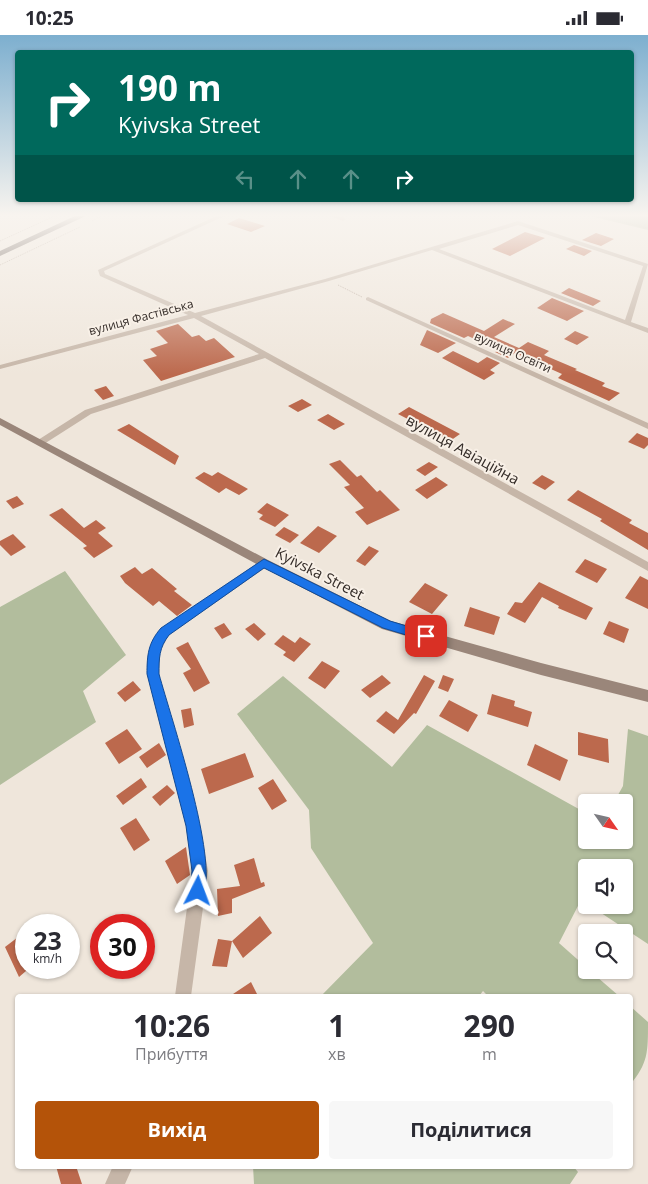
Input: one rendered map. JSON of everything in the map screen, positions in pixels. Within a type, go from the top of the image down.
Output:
[{"type":"street","name":"вулиця Авіаційна","points":[[108,268],[101,271],[102,275],[194,315],[648,567]]},
{"type":"street","name":"вулиця Фастівська","points":[[0,367],[370,268]]},
{"type":"street","points":[[483,268],[648,331]]},
{"type":"street","name":"вулиця Фастівська","points":[[627,323],[645,268]]},
{"type":"street","name":"вулиця Освіти","points":[[368,299],[648,425]]},
{"type":"street","points":[[41,442],[88,412],[264,355]]},
{"type":"street","name":"Kyivska Street","points":[[0,421],[264,563],[387,625],[540,669],[648,696]]},
{"type":"street","points":[[183,994],[200,871],[193,826],[153,674],[153,654],[157,642],[165,632],[264,563]]},
{"type":"street","points":[[116,1184],[122,1169]]},
{"type":"path","points":[[327,280],[368,299]]},
{"type":"green space","points":[[65,571],[126,655],[83,691],[96,722],[0,785],[0,607]]},
{"type":"green space","points":[[283,676],[392,767],[427,725],[578,809],[578,849],[633,849],[633,794],[618,794],[623,786],[628,729],[648,736],[648,944],[633,934],[633,924],[618,924],[603,914],[633,914],[633,859],[578,859],[578,906],[559,943],[578,960],[578,979],[599,979],[617,994],[486,994],[483,991],[481,994],[323,994],[373,943],[311,848],[309,810],[237,714]]},
{"type":"green space","points":[[633,1009],[648,1022],[646,1057],[633,1081]]},
{"type":"green space","points":[[253,1169],[576,1169],[578,1172],[570,1184],[254,1184]]},
{"type":"building","points":[[569,288],[601,301],[593,306],[561,293]]},
{"type":"building","points":[[552,298],[584,311],[567,321],[537,308]]},
{"type":"building","points":[[443,313],[484,331],[503,319],[515,324],[494,337],[519,348],[528,342],[549,351],[544,355],[605,383],[602,386],[620,393],[609,401],[558,378],[562,374],[515,353],[508,358],[495,352],[499,350],[468,336],[464,338],[430,323],[431,319]]},
{"type":"building","points":[[178,324],[192,337],[199,335],[206,341],[214,338],[235,357],[161,381],[143,360],[157,356],[150,349],[168,343],[156,331]]},
{"type":"building","points":[[427,330],[456,343],[438,353],[420,345]]},
{"type":"building","points":[[575,331],[589,337],[577,345],[564,339]]},
{"type":"building","points":[[453,351],[478,363],[487,357],[500,363],[490,370],[495,373],[484,380],[442,358]]},
{"type":"building","points":[[106,386],[114,396],[103,400],[94,390]]},
{"type":"building","points":[[302,399],[312,405],[298,412],[288,406]]},
{"type":"building","points":[[409,407],[460,434],[450,441],[398,414]]},
{"type":"building","points":[[328,414],[345,424],[334,430],[317,420]]},
{"type":"building","points":[[129,424],[179,456],[175,465],[117,430]]},
{"type":"building","points":[[637,433],[648,438],[648,445],[644,449],[628,442]]},
{"type":"building","points":[[340,460],[357,477],[361,475],[377,492],[380,490],[400,510],[367,525],[355,512],[364,508],[344,487],[350,485],[329,464]]},
{"type":"building","points":[[429,462],[438,467],[425,476],[416,470]]},
{"type":"building","points":[[204,472],[212,476],[218,472],[248,489],[239,495],[226,488],[219,493],[195,478]]},
{"type":"building","points":[[542,475],[555,482],[545,490],[532,483]]},
{"type":"building","points":[[436,477],[448,485],[427,499],[415,490]]},
{"type":"building","points":[[578,490],[632,520],[629,523],[648,533],[648,550],[600,521],[602,519],[567,500]]},
{"type":"building","points":[[17,496],[24,504],[13,509],[6,501]]},
{"type":"building","points":[[267,503],[289,515],[275,527],[259,519],[263,515],[257,512]]},
{"type":"building","points":[[62,508],[84,528],[96,520],[106,528],[98,533],[113,546],[94,558],[83,548],[87,546],[49,515]]},
{"type":"building","points":[[318,526],[337,536],[319,553],[300,543]]},
{"type":"building","points":[[284,527],[299,535],[290,543],[275,535]]},
{"type":"building","points":[[13,534],[26,547],[11,556],[0,545],[0,541]]},
{"type":"building","points":[[369,546],[379,551],[365,566],[356,561]]},
{"type":"building","points":[[585,559],[607,569],[597,583],[575,572]]},
{"type":"building","points":[[135,567],[142,574],[152,568],[177,589],[174,591],[192,605],[177,616],[159,601],[153,606],[125,583],[120,576]]},
{"type":"building","points":[[640,576],[648,580],[648,609],[625,598]]},
{"type":"building","points":[[539,582],[593,608],[586,620],[558,608],[559,606],[542,597],[525,623],[507,614],[515,602],[522,603]]},
{"type":"building","points":[[425,583],[448,595],[432,614],[409,602]]},
{"type":"building","points":[[470,607],[500,617],[494,635],[464,626]]},
{"type":"building","points":[[609,621],[629,629],[624,643],[603,634]]},
{"type":"building","points":[[224,623],[232,634],[222,639],[214,628]]},
{"type":"building","points":[[254,623],[266,634],[258,641],[245,629]]},
{"type":"building","points":[[283,635],[295,643],[300,637],[311,644],[294,662],[283,655],[286,652],[274,644]]},
{"type":"building","points":[[188,642],[210,683],[194,692],[183,673],[191,669],[176,648]]},
{"type":"building","points":[[322,661],[340,671],[325,689],[308,678]]},
{"type":"building","points":[[382,675],[391,683],[370,698],[361,690]]},
{"type":"building","points":[[424,675],[435,681],[416,714],[414,713],[394,734],[376,721],[386,711],[398,720]]},
{"type":"building","points":[[443,675],[454,679],[448,692],[438,688]]},
{"type":"building","points":[[133,681],[141,690],[125,702],[117,693]]},
{"type":"building","points":[[492,694],[515,701],[514,706],[532,712],[528,727],[487,714]]},
{"type":"building","points":[[449,700],[478,715],[468,732],[439,716]]},
{"type":"building","points":[[191,708],[194,725],[184,728],[181,710]]},
{"type":"building","points":[[127,729],[142,749],[119,764],[105,743]]},
{"type":"building","points":[[578,732],[608,739],[609,763],[578,755]]},
{"type":"building","points":[[159,743],[166,755],[147,768],[139,757]]},
{"type":"building","points":[[535,744],[568,760],[560,781],[527,765]]},
{"type":"building","points":[[245,753],[254,777],[209,794],[201,769]]},
{"type":"building","points":[[141,778],[147,787],[123,805],[116,796]]},
{"type":"building","points":[[273,779],[287,801],[272,810],[258,788]]},
{"type":"building","points":[[167,785],[175,793],[160,806],[152,797]]},
{"type":"building","points":[[136,818],[150,840],[134,851],[120,828]]},
{"type":"building","points":[[186,847],[190,875],[177,884],[165,861]]},
{"type":"building","points":[[254,858],[261,883],[264,882],[265,886],[232,899],[232,913],[218,916],[217,889],[240,886],[234,865]]},
{"type":"building","points":[[260,916],[272,933],[243,958],[232,941]]},
{"type":"building","points":[[15,939],[15,968],[5,947]]},
{"type":"building","points":[[218,939],[232,941],[227,967],[212,966]]},
{"type":"building","points":[[251,982],[257,994],[233,994]]},
{"type":"building","points":[[57,1169],[77,1169],[82,1184],[61,1184]]},
{"type":"route","points":[[198,891],[200,871],[193,826],[153,674],[153,654],[157,642],[165,632],[264,563],[324,595],[387,625],[426,636]]}]
